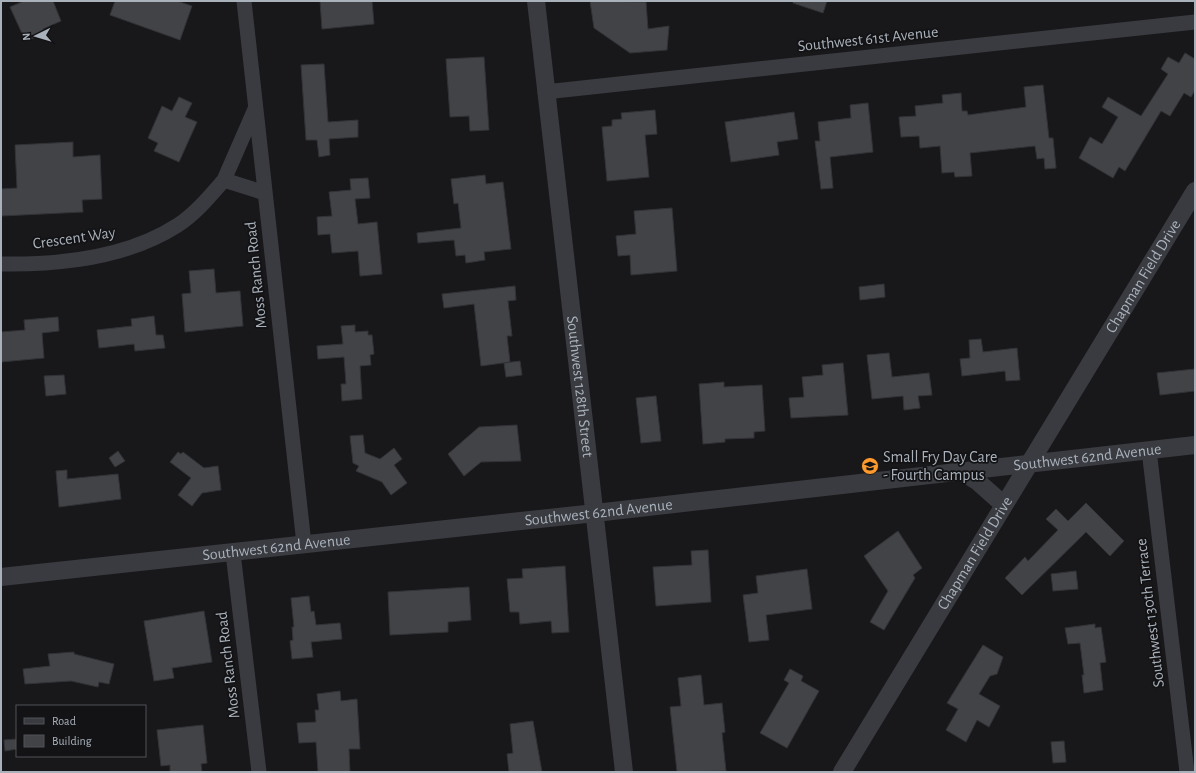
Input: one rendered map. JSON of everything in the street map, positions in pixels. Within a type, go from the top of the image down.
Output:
[{"type":"street","name":"Moss Ranch Road","points":[[244,1],[304,544]]},
{"type":"street","name":"Southwest 128th Street","points":[[536,1],[545,92],[624,772]]},
{"type":"street","name":"Southwest 61st Avenue","points":[[545,92],[1195,22]]},
{"type":"street","name":"Crescent Way","points":[[1,264],[52,262],[97,256],[144,242],[179,224],[195,211],[224,180],[256,108]]},
{"type":"street","points":[[224,180],[265,193]]},
{"type":"street","name":"Chapman Field Drive","points":[[842,772],[1195,191]]},
{"type":"street","name":"Southwest 62nd Avenue","points":[[1,577],[234,553],[1195,445]]},
{"type":"street","name":"Southwest 130th Terrace","points":[[1149,450],[1187,772]]},
{"type":"street","points":[[961,472],[988,490],[1004,505]]},
{"type":"street","name":"Moss Ranch Road","points":[[234,553],[259,772]]},
{"type":"building","points":[[24,1],[53,1],[61,21],[43,29],[45,33],[29,40],[25,40],[10,7]]},
{"type":"building","points":[[115,1],[177,1],[192,6],[180,40],[110,15]]},
{"type":"building","points":[[320,1],[372,1],[374,24],[322,29]]},
{"type":"building","points":[[590,1],[646,2],[648,29],[669,26],[667,50],[630,53],[594,28]]},
{"type":"building","points":[[793,1],[827,1],[823,13],[793,3]]},
{"type":"building","points":[[1185,53],[1195,59],[1195,90],[1191,97],[1184,93],[1170,116],[1161,111],[1125,171],[1119,167],[1113,178],[1079,158],[1090,137],[1102,144],[1118,117],[1102,107],[1108,97],[1141,116],[1168,74],[1161,69],[1168,57],[1179,63]]},
{"type":"building","points":[[484,57],[489,130],[470,131],[469,116],[450,117],[446,59]]},
{"type":"building","points":[[324,64],[328,122],[358,120],[358,137],[329,139],[330,155],[319,157],[317,140],[306,140],[301,65]]},
{"type":"building","points":[[1043,85],[1049,138],[1053,138],[1056,168],[1045,169],[1044,158],[1037,159],[1035,146],[970,153],[972,176],[955,177],[954,172],[942,173],[940,146],[920,148],[919,136],[901,137],[899,117],[916,116],[915,106],[943,103],[942,95],[961,93],[962,111],[967,111],[968,115],[1026,107],[1024,87]]},
{"type":"building","points":[[179,97],[192,103],[185,117],[197,122],[179,162],[154,151],[158,143],[148,138],[162,106],[172,111]]},
{"type":"building","points":[[868,103],[873,152],[830,157],[833,188],[821,189],[815,141],[820,141],[818,122],[851,118],[850,105]]},
{"type":"building","points":[[655,110],[657,134],[645,135],[649,177],[607,181],[602,127],[612,126],[612,120],[622,119],[621,113]]},
{"type":"building","points":[[794,112],[798,139],[777,142],[779,155],[731,162],[725,122]]},
{"type":"building","points":[[73,142],[73,157],[100,155],[102,199],[82,200],[83,212],[1,216],[1,189],[17,188],[15,145]]},
{"type":"building","points":[[485,175],[486,184],[503,182],[511,249],[484,252],[485,260],[466,263],[465,255],[456,256],[454,240],[418,243],[417,233],[461,228],[458,203],[454,204],[451,179]]},
{"type":"building","points":[[368,178],[370,198],[355,199],[358,224],[377,222],[382,274],[360,276],[358,251],[332,253],[330,234],[318,235],[317,217],[332,216],[329,192],[351,190],[350,179]]},
{"type":"building","points":[[672,208],[677,271],[631,275],[630,255],[618,256],[616,236],[636,234],[634,211]]},
{"type":"building","points":[[214,269],[216,293],[240,291],[243,326],[185,332],[182,294],[191,293],[189,271]]},
{"type":"building","points":[[884,284],[885,297],[860,300],[859,287]]},
{"type":"building","points":[[515,286],[516,300],[508,301],[512,336],[507,336],[510,362],[481,366],[474,304],[444,308],[442,294]]},
{"type":"building","points":[[154,316],[156,335],[163,335],[165,348],[135,351],[134,344],[99,348],[97,330],[132,326],[131,319]]},
{"type":"building","points":[[58,317],[59,331],[42,333],[44,358],[1,362],[1,332],[25,330],[24,320]]},
{"type":"building","points":[[355,325],[355,332],[368,331],[368,335],[372,335],[374,354],[370,355],[371,365],[360,366],[362,399],[342,401],[341,384],[346,384],[344,357],[318,359],[317,346],[343,344],[341,326]]},
{"type":"building","points":[[981,339],[983,352],[1017,348],[1020,380],[1006,381],[1005,371],[962,376],[960,359],[970,358],[969,340]]},
{"type":"building","points":[[889,353],[892,377],[929,373],[932,395],[918,396],[920,408],[904,410],[903,396],[872,399],[867,355]]},
{"type":"building","points":[[520,361],[522,375],[506,377],[504,363]]},
{"type":"building","points":[[843,363],[848,415],[791,418],[789,398],[804,397],[802,377],[823,375],[822,365]]},
{"type":"building","points":[[1195,369],[1195,391],[1160,395],[1157,373]]},
{"type":"building","points":[[64,375],[66,394],[46,396],[44,376]]},
{"type":"building","points":[[724,382],[724,387],[762,385],[765,431],[754,432],[754,438],[725,439],[725,442],[703,444],[699,384]]},
{"type":"building","points":[[656,396],[661,441],[641,443],[636,398]]},
{"type":"building","points":[[517,425],[521,461],[481,462],[464,476],[448,454],[479,427]]},
{"type":"building","points":[[363,435],[365,453],[380,459],[394,448],[402,459],[394,465],[407,483],[391,495],[382,482],[356,471],[359,466],[353,463],[350,436]]},
{"type":"building","points":[[118,451],[125,461],[115,467],[109,458]]},
{"type":"building","points":[[178,452],[181,454],[183,452],[204,468],[218,466],[221,490],[202,493],[192,506],[178,495],[191,478],[170,462]]},
{"type":"building","points":[[67,470],[67,479],[118,474],[121,499],[59,507],[56,471]]},
{"type":"building","points":[[1086,503],[1124,541],[1110,556],[1086,532],[1022,595],[1005,578],[1025,557],[1028,561],[1058,530],[1046,519],[1056,509],[1068,521]]},
{"type":"building","points":[[898,531],[922,568],[913,575],[915,578],[884,630],[870,622],[888,591],[864,556]]},
{"type":"building","points":[[708,550],[711,602],[656,606],[653,567],[692,565],[691,551]]},
{"type":"building","points":[[565,566],[569,632],[552,633],[551,621],[520,624],[519,612],[510,612],[507,579],[523,578],[522,569]]},
{"type":"building","points":[[807,569],[812,609],[766,615],[769,640],[749,642],[743,595],[758,593],[756,576]]},
{"type":"building","points":[[1076,571],[1078,589],[1053,591],[1051,574]]},
{"type":"building","points":[[469,587],[471,620],[448,622],[448,632],[390,635],[388,592]]},
{"type":"building","points":[[309,596],[311,612],[314,611],[316,625],[340,623],[342,639],[311,642],[313,657],[292,659],[290,641],[293,640],[292,627],[294,627],[291,598]]},
{"type":"building","points":[[204,611],[212,662],[172,668],[174,678],[154,681],[144,621]]},
{"type":"building","points":[[1095,624],[1095,628],[1101,627],[1106,662],[1100,663],[1103,690],[1084,693],[1082,675],[1084,675],[1080,643],[1068,644],[1065,628]]},
{"type":"building","points":[[983,645],[1003,657],[997,674],[990,676],[979,694],[1000,706],[989,727],[977,720],[966,742],[946,730],[958,709],[947,703]]},
{"type":"building","points":[[74,652],[74,654],[114,664],[109,684],[99,682],[98,687],[71,681],[25,684],[23,669],[50,666],[48,654]]},
{"type":"building","points":[[790,669],[803,676],[801,681],[819,691],[787,748],[760,733],[789,683],[784,680]]},
{"type":"building","points":[[701,675],[704,705],[722,703],[725,732],[722,733],[726,771],[677,772],[670,707],[681,706],[678,678]]},
{"type":"building","points":[[340,691],[341,701],[357,699],[360,749],[349,749],[350,772],[318,772],[316,742],[299,743],[297,723],[316,722],[315,710],[319,710],[317,694]]},
{"type":"building","points":[[533,721],[542,772],[509,772],[507,754],[513,753],[510,724]]},
{"type":"building","points":[[203,725],[207,763],[201,764],[202,772],[170,772],[170,765],[161,766],[157,730]]},
{"type":"building","points":[[16,739],[16,749],[5,751],[4,740]]},
{"type":"building","points":[[1064,741],[1066,762],[1053,763],[1051,742]]},
{"type":"place","name":"Small Fry Day Care - Fourth Campus","points":[[870,466]]}]
